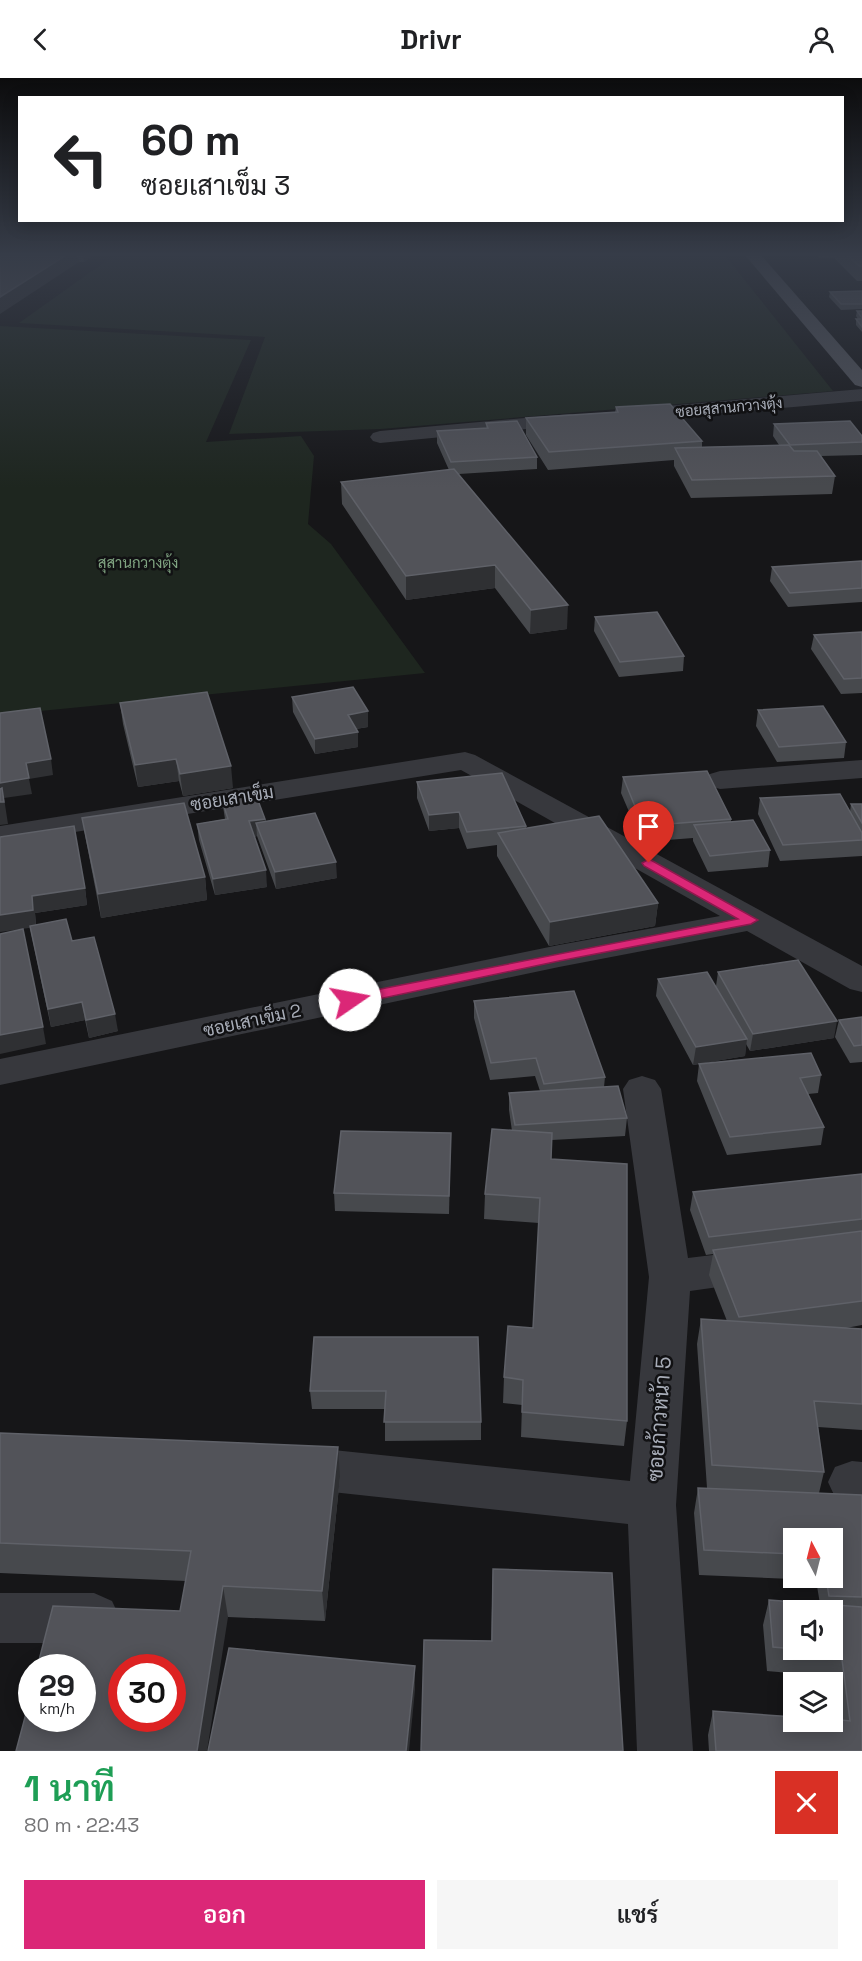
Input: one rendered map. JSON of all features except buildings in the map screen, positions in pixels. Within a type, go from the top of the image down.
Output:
[{"type":"main road","points":[[820,332],[862,381]]},
{"type":"street","name":"ซอยสุสานกวางตุ้ง","points":[[617,416],[862,396]]},
{"type":"street","points":[[380,437],[593,418]]},
{"type":"street","name":"ซอยเสาเข็ม","points":[[0,835],[465,761],[751,920]]},
{"type":"street","points":[[720,780],[862,769]]},
{"type":"street","points":[[751,920],[862,981]]},
{"type":"street","name":"ซอยเสาเข็ม 2","points":[[0,1072],[559,956],[751,920]]},
{"type":"street","name":"ซอยก้าวหน้า 5","points":[[642,1089],[670,1277],[652,1505],[665,1751]]},
{"type":"street","points":[[670,1277],[794,1261]]},
{"type":"street","points":[[250,1462],[652,1505]]},
{"type":"street","points":[[0,1618],[105,1618]]},
{"type":"green space","name":"สุสานกวางตุ้ง","points":[[0,332],[109,332],[251,340],[206,442],[301,436],[314,456],[308,524],[331,544],[425,673],[0,715]]},
{"type":"green space","points":[[178,332],[786,332],[833,391],[381,429],[229,434],[265,337]]},
{"type":"route","points":[[350,1000],[559,956],[751,920],[649,863]]}]
